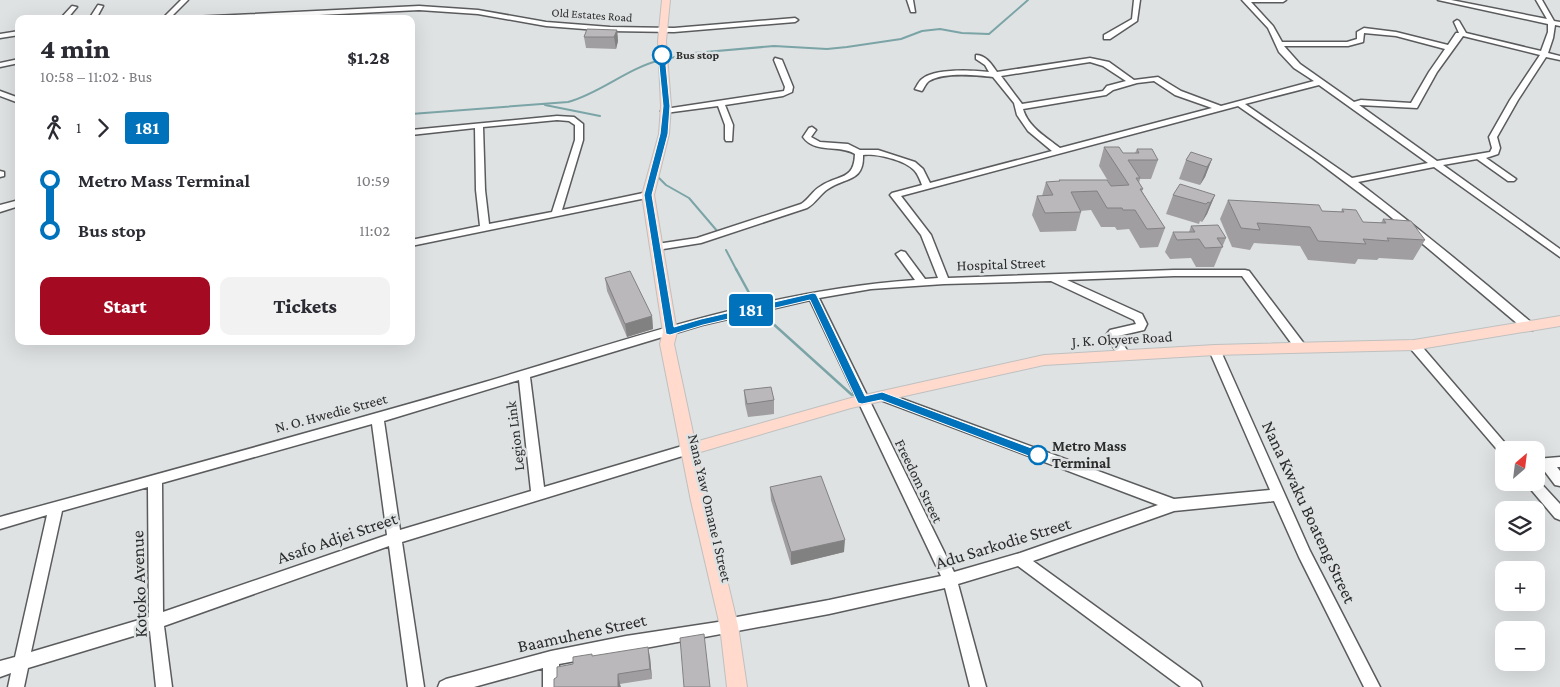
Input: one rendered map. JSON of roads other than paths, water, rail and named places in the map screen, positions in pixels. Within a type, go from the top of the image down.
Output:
[{"type":"main road","name":"Nana Yaw Omane I Street","points":[[666,0],[662,60],[665,111],[664,134],[648,195],[670,332],[668,344],[692,448],[708,542],[733,625],[745,687]]},
{"type":"main road","name":"J. K. Okyere Road","points":[[692,448],[882,396],[1044,360],[1215,350],[1414,345],[1560,321]]},
{"type":"main road","name":"Nana Yaw Omane I Street","points":[[733,625],[736,687]]},
{"type":"street","points":[[169,15],[185,0]]},
{"type":"street","points":[[419,8],[422,0]]},
{"type":"street","points":[[910,0],[913,11]]},
{"type":"street","points":[[1107,37],[1135,20],[1137,0]]},
{"type":"street","points":[[1245,0],[1271,27],[1282,50],[1297,66],[1354,104],[1560,254]]},
{"type":"street","points":[[1250,0],[1283,0]]},
{"type":"street","points":[[1441,0],[1557,24]]},
{"type":"street","points":[[1539,0],[1557,24]]},
{"type":"street","points":[[94,15],[100,6]]},
{"type":"street","points":[[67,15],[74,7]]},
{"type":"street","name":"Old Estates Road","points":[[269,15],[419,8],[478,12],[579,27],[663,30],[795,20]]},
{"type":"street","points":[[1457,22],[1462,34]]},
{"type":"street","points":[[1351,181],[1494,154],[1496,148],[1493,137],[1544,54],[1557,24]]},
{"type":"street","points":[[1279,44],[1348,44],[1360,40],[1361,32],[1364,30],[1396,34],[1450,48]]},
{"type":"street","points":[[0,36],[15,34]]},
{"type":"street","points":[[1354,104],[1361,102],[1414,106],[1433,72],[1459,35],[1462,34],[1560,58]]},
{"type":"street","points":[[979,57],[988,64],[994,75],[1001,80],[1020,107],[1021,115],[1036,135],[1058,151]]},
{"type":"street","points":[[665,111],[776,96],[788,92],[789,87],[778,60]]},
{"type":"street","points":[[919,89],[925,80],[938,75],[973,72],[994,75],[1090,60],[1106,64],[1132,82]]},
{"type":"street","points":[[0,65],[15,62]]},
{"type":"street","points":[[1020,107],[1106,93],[1110,88],[1132,82],[1155,79],[1178,92],[1222,109]]},
{"type":"street","points":[[944,281],[926,235],[896,196],[1320,82]]},
{"type":"street","points":[[0,93],[15,99]]},
{"type":"street","points":[[721,104],[728,118],[730,131],[728,139]]},
{"type":"street","points":[[1242,104],[1351,181],[1459,266],[1529,327]]},
{"type":"street","points":[[415,133],[557,118],[571,119],[579,124],[579,140],[556,212]]},
{"type":"street","points":[[479,125],[482,163],[480,197],[485,228]]},
{"type":"street","points":[[812,130],[807,137],[810,141],[828,147],[848,147],[858,153],[880,154],[912,164],[924,178],[928,187]]},
{"type":"street","points":[[657,247],[698,241],[804,206],[811,202],[824,188],[854,174],[859,166],[858,153]]},
{"type":"street","points":[[1479,157],[1511,179]]},
{"type":"street","points":[[415,242],[556,212],[648,195]]},
{"type":"street","points":[[0,209],[15,204]]},
{"type":"street","points":[[901,254],[922,282]]},
{"type":"street","name":"Hospital Street","points":[[670,332],[758,308],[871,286],[1050,276],[1244,273],[1301,348]]},
{"type":"street","points":[[1050,276],[1138,317],[1142,324],[1140,326],[1112,335],[1124,354]]},
{"type":"street","name":"Freedom Street","points":[[813,296],[950,580],[978,687]]},
{"type":"street","name":"N. O. Hwedie Street","points":[[0,523],[377,418],[670,332]]},
{"type":"street","points":[[1414,345],[1497,441]]},
{"type":"street","name":"Nana Kwaku Boateng Street","points":[[1215,350],[1304,553],[1372,687]]},
{"type":"street","name":"Legion Link","points":[[524,375],[538,493]]},
{"type":"street","points":[[882,396],[1174,506]]},
{"type":"street","points":[[377,418],[416,687]]},
{"type":"street","name":"Asafo Adjei Street","points":[[0,669],[156,622],[394,538],[692,448]]},
{"type":"street","points":[[1548,463],[1560,480]]},
{"type":"street","name":"Kotoko Avenue","points":[[155,480],[156,622],[164,687]]},
{"type":"street","points":[[1541,491],[1560,514]]},
{"type":"street","name":"Adu Sarkodie Street","points":[[733,625],[829,607],[950,580],[1020,560],[1174,506],[1279,495]]},
{"type":"street","points":[[16,687],[56,506]]},
{"type":"street","points":[[1020,560],[1194,687]]},
{"type":"street","name":"Baamuhene Street","points":[[446,687],[551,658],[733,625]]},
{"type":"street","points":[[551,658],[551,687]]},
{"type":"street","points":[[1372,687],[1378,687]]},
{"type":"waterway","points":[[666,59],[694,53],[774,46],[827,49],[847,47],[901,39],[922,31],[940,29],[962,33],[989,34],[1028,0]]},
{"type":"waterway","points":[[415,114],[568,102],[592,93],[637,69],[661,60]]},
{"type":"waterway","points":[[545,105],[600,116]]},
{"type":"waterway","points":[[657,176],[666,185],[689,198],[718,232]]},
{"type":"waterway","points":[[726,250],[737,271]]},
{"type":"waterway","points":[[736,269],[759,311],[852,395]]},
{"type":"place","name":"Bus stop","points":[[662,55]]},
{"type":"place","name":"Metro Mass Terminal","points":[[1038,455]]}]
